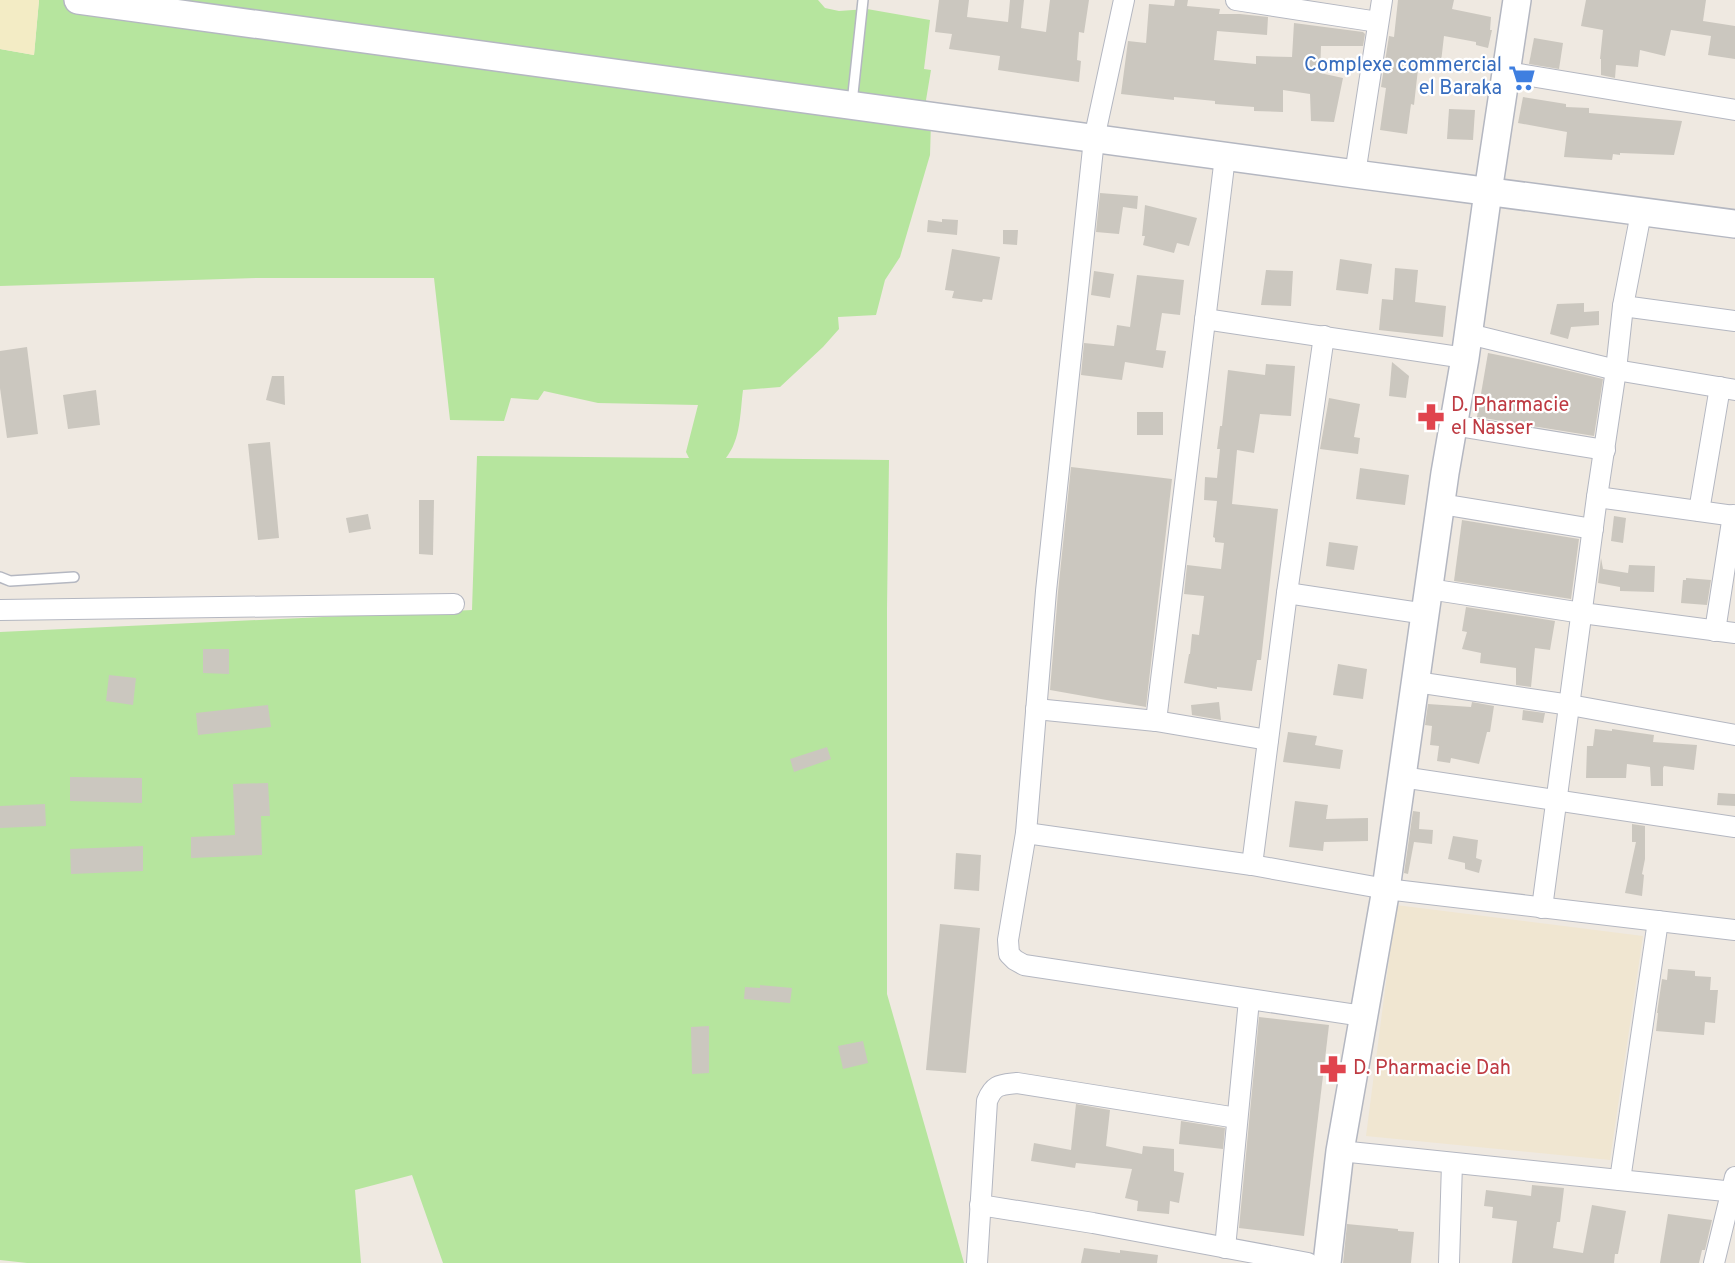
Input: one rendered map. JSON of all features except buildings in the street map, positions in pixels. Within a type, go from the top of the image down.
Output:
[{"type":"street","points":[[78,0],[1225,157],[1735,224]]},
{"type":"street","points":[[1124,0],[1094,139],[1048,579],[1026,833],[1008,940],[1009,954],[1024,965],[1363,1016]]},
{"type":"street","points":[[1236,0],[1378,22]]},
{"type":"street","points":[[1355,174],[1382,0]]},
{"type":"street","points":[[1327,1263],[1340,1151],[1386,889],[1452,425],[1467,346],[1517,0]]},
{"type":"street","points":[[1507,72],[1735,110]]},
{"type":"street","points":[[1156,721],[1225,157]]},
{"type":"street","points":[[1542,908],[1623,306],[1641,213]]},
{"type":"street","points":[[1623,306],[1735,321]]},
{"type":"street","points":[[1205,319],[1324,336],[1467,346],[1727,388],[1699,511]]},
{"type":"street","points":[[1252,865],[1287,593],[1324,336]]},
{"type":"street","points":[[1452,425],[1605,450]]},
{"type":"street","points":[[1598,497],[1734,515],[1714,631]]},
{"type":"street","points":[[1441,504],[1593,529]]},
{"type":"street","points":[[1287,593],[1582,613],[1735,633]]},
{"type":"street","points":[[0,610],[454,604]]},
{"type":"street","points":[[1416,682],[1570,705],[1735,735]]},
{"type":"street","points":[[1036,709],[1156,721],[1268,740]]},
{"type":"street","points":[[1402,777],[1735,827]]},
{"type":"street","points":[[1026,833],[1252,865],[1386,889],[1735,930]]},
{"type":"street","points":[[1620,1180],[1658,921]]},
{"type":"street","points":[[1225,1248],[1249,1000]]},
{"type":"street","points":[[977,1263],[987,1101],[991,1090],[1002,1085],[1017,1083],[1238,1118]]},
{"type":"street","points":[[1340,1151],[1620,1180],[1734,1186],[1714,1263]]},
{"type":"street","points":[[1449,1263],[1452,1163]]},
{"type":"street","points":[[980,1205],[1093,1223],[1308,1263]]},
{"type":"lane","points":[[851,105],[863,0]]},
{"type":"lane","points":[[0,577],[10,581],[74,577]]},
{"type":"shaded area","points":[[1396,905],[1643,936],[1610,1160],[1366,1136]]},
{"type":"green space","points":[[39,0],[818,0],[825,8],[839,11],[867,9],[930,20],[924,69],[931,70],[926,100],[931,122],[930,155],[900,257],[885,280],[876,315],[838,317],[839,329],[780,387],[743,390],[735,443],[726,458],[889,460],[887,994],[964,1263],[443,1263],[412,1175],[355,1190],[361,1263],[27,1263],[0,1260],[0,632],[472,610],[477,456],[689,458],[686,452],[698,405],[598,403],[544,391],[538,400],[511,398],[504,421],[450,420],[434,278],[257,278],[0,286],[0,49],[34,55]]},
{"type":"sand","points":[[0,0],[39,0],[34,55],[0,49]]},
{"type":"place","name":"Complexe commercial el Baraka","points":[[1522,78]]},
{"type":"place","name":"D. Pharmacie el Nasser","points":[[1431,417]]},
{"type":"place","name":"D. Pharmacie Dah","points":[[1333,1069]]}]
